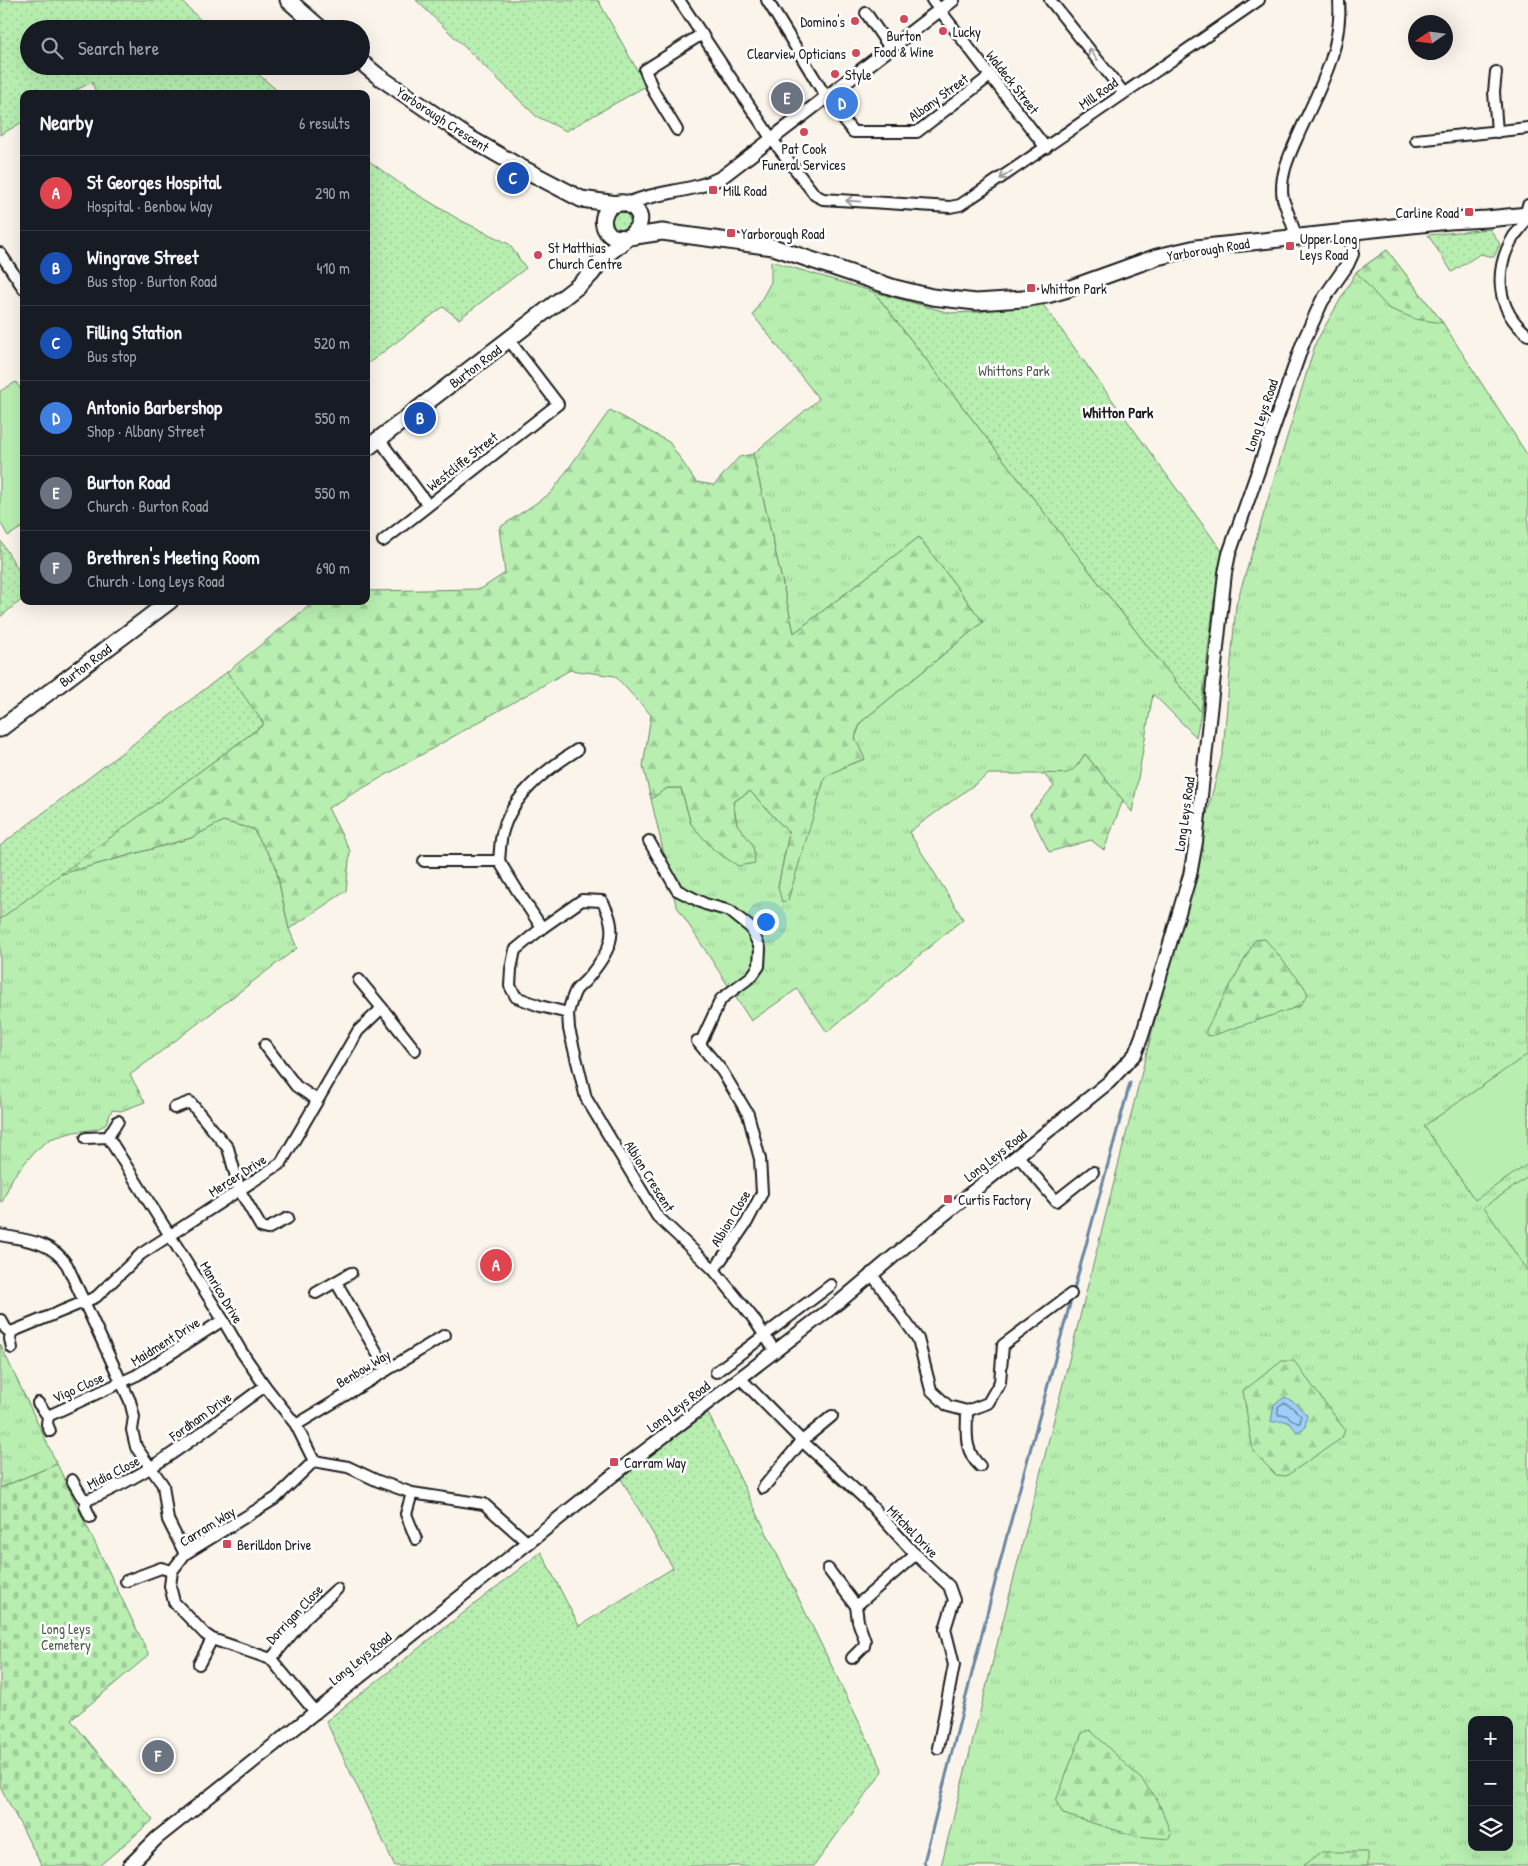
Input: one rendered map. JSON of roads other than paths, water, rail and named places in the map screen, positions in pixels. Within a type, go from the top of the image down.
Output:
[{"type":"main road","points":[[288,0],[311,20]]},
{"type":"main road","name":"Yarborough Crescent","points":[[370,69],[466,136],[581,199]]},
{"type":"main road","points":[[581,199],[630,210],[662,232]]},
{"type":"main road","points":[[581,199],[613,237],[628,238],[662,232]]},
{"type":"main road","points":[[602,259],[605,242],[605,213],[608,209],[630,210]]},
{"type":"main road","points":[[628,238],[636,231],[630,210]]},
{"type":"main road","name":"Yarborough Road","points":[[662,232],[773,247],[895,288],[932,297],[976,302],[1023,299],[1047,295],[1157,257],[1196,248],[1449,221],[1504,218],[1527,212]]},
{"type":"main road","name":"Burton Road","points":[[370,446],[578,286],[591,274],[602,259],[628,238]]},
{"type":"main road","name":"Burton Road","points":[[0,729],[165,605]]},
{"type":"street","name":"Mill Road","points":[[679,0],[772,138],[815,195],[823,199],[950,207],[960,205],[1046,148],[1123,92],[1260,0]]},
{"type":"street","points":[[767,0],[826,97]]},
{"type":"street","points":[[630,210],[641,198],[691,189],[710,184],[722,177],[890,48],[936,5],[952,0]]},
{"type":"street","points":[[1050,0],[1123,92]]},
{"type":"street","points":[[1297,238],[1283,199],[1283,178],[1288,160],[1323,81],[1336,43],[1340,24],[1339,0]]},
{"type":"street","name":"Waldeck Street","points":[[936,5],[1046,148]]},
{"type":"street","points":[[866,13],[890,48]]},
{"type":"street","points":[[677,130],[654,92],[646,70],[702,34]]},
{"type":"street","points":[[1496,72],[1494,92],[1498,132]]},
{"type":"street","name":"Albany Street","points":[[826,97],[853,132],[917,132],[990,76]]},
{"type":"street","points":[[1416,140],[1528,128]]},
{"type":"street","points":[[1527,212],[1524,222],[1515,235],[1501,272],[1500,284],[1502,296],[1513,319],[1528,335]]},
{"type":"street","points":[[1504,218],[1515,235]]},
{"type":"street","name":"Long Leys Road","points":[[129,1866],[157,1838],[612,1476],[838,1303],[871,1273],[1117,1074],[1135,1054],[1172,940],[1191,870],[1196,842],[1225,573],[1229,554],[1303,343],[1322,301],[1350,259],[1353,232]]},
{"type":"street","points":[[0,253],[20,282]]},
{"type":"street","name":"Westcliffe Street","points":[[383,541],[558,404],[509,340]]},
{"type":"street","points":[[379,439],[428,505]]},
{"type":"street","points":[[542,928],[499,861],[502,836],[507,820],[516,803],[529,787],[546,770],[577,750]]},
{"type":"street","name":"Albion Close","points":[[649,842],[677,890],[705,904],[730,911],[751,928],[760,948],[759,966],[752,976],[721,999],[697,1041],[722,1070],[748,1114],[760,1159],[762,1193],[747,1222],[714,1270]]},
{"type":"street","points":[[424,861],[499,861]]},
{"type":"street","name":"Albion Crescent","points":[[568,1012],[540,1006],[516,997],[510,986],[515,950],[582,900],[602,901],[610,914],[613,930],[611,942],[598,966],[576,990],[568,1012],[569,1030],[586,1098],[656,1216],[714,1270],[775,1350]]},
{"type":"street","points":[[359,980],[415,1050]]},
{"type":"street","name":"Mercer Drive","points":[[12,1332],[102,1293],[141,1254],[281,1163],[358,1031],[382,1008]]},
{"type":"street","points":[[265,1045],[296,1086],[317,1100]]},
{"type":"street","points":[[174,1108],[190,1102],[228,1148],[240,1191],[261,1227],[267,1229],[288,1218]]},
{"type":"street","points":[[86,1138],[108,1137],[118,1121]]},
{"type":"street","name":"Manrico Drive","points":[[108,1137],[241,1351],[265,1386],[296,1425],[314,1461]]},
{"type":"street","points":[[1018,1156],[1056,1201],[1093,1172]]},
{"type":"street","points":[[0,1235],[36,1241],[58,1252],[67,1265],[130,1402],[134,1417],[132,1430],[136,1447],[163,1485],[168,1520],[185,1554]]},
{"type":"street","points":[[316,1294],[350,1273]]},
{"type":"street","points":[[871,1273],[918,1339],[931,1390],[948,1406],[967,1411],[988,1403],[1000,1382],[1003,1345],[1071,1294]]},
{"type":"street","points":[[336,1282],[387,1370]]},
{"type":"street","points":[[716,1372],[831,1285]]},
{"type":"street","points":[[1,1320],[6,1328],[12,1332],[10,1339],[12,1348]]},
{"type":"street","name":"Maidment Drive","points":[[121,1383],[154,1365],[223,1320]]},
{"type":"street","name":"Benbow Way","points":[[296,1425],[445,1335]]},
{"type":"street","name":"Mitchel Drive","points":[[740,1378],[802,1441],[865,1500],[915,1554],[949,1586],[954,1600],[944,1629],[954,1665],[938,1748]]},
{"type":"street","name":"Vigo Close","points":[[48,1416],[121,1383]]},
{"type":"street","name":"Fordham Drive","points":[[151,1468],[265,1386]]},
{"type":"street","name":"Vigo Close","points":[[38,1403],[48,1416],[50,1431]]},
{"type":"street","points":[[967,1411],[966,1439],[973,1459],[980,1466]]},
{"type":"street","points":[[763,1488],[802,1441],[832,1416]]},
{"type":"street","points":[[314,1461],[348,1467],[378,1481],[412,1493],[484,1504],[528,1543]]},
{"type":"street","name":"Carram Way","points":[[172,1571],[185,1554],[276,1498],[314,1461]]},
{"type":"street","name":"Midia Close","points":[[87,1500],[116,1489],[151,1468]]},
{"type":"street","points":[[72,1480],[82,1497],[87,1500],[85,1506],[90,1517]]},
{"type":"street","points":[[412,1493],[406,1514],[416,1538]]},
{"type":"street","points":[[856,1606],[915,1554]]},
{"type":"street","points":[[126,1581],[162,1568],[172,1571],[170,1586],[174,1602],[212,1639],[271,1659],[316,1712]]},
{"type":"street","points":[[828,1569],[856,1606],[858,1621],[865,1642],[864,1646],[852,1658]]},
{"type":"street","name":"Dorrigan Close","points":[[271,1659],[306,1617],[337,1589]]},
{"type":"street","points":[[199,1664],[212,1639]]},
{"type":"water","points":[[1285,1397],[1295,1403],[1307,1415],[1305,1428],[1297,1432],[1288,1422],[1271,1422],[1274,1404]]},
{"type":"waterway","points":[[926,1866],[924,1862],[1006,1539],[1130,1083]]},
{"type":"place","name":"Burton Food & Wine","points":[[904,19]]},
{"type":"place","name":"Domino's","points":[[855,21]]},
{"type":"place","name":"Lucky","points":[[943,31]]},
{"type":"place","name":"Clearview Opticians","points":[[856,53]]},
{"type":"place","name":"Style","points":[[835,74]]},
{"type":"place","name":"Burton Road","points":[[787,98]]},
{"type":"place","name":"Antonio Barbershop","points":[[842,103]]},
{"type":"place","name":"Pat Cook Funeral Services","points":[[804,132]]},
{"type":"place","name":"Filling Station","points":[[513,178]]},
{"type":"place","name":"Mill Road","points":[[713,190]]},
{"type":"place","name":"Carline Road","points":[[1469,212]]},
{"type":"place","name":"Yarborough Road","points":[[731,233]]},
{"type":"place","name":"Upper Long Leys Road","points":[[1290,246]]},
{"type":"place","name":"St Matthias Church Centre","points":[[538,255]]},
{"type":"place","name":"Whitton Park","points":[[1031,288]]},
{"type":"place","name":"Wingrave Street","points":[[420,418]]},
{"type":"place","name":"Curtis Factory","points":[[948,1199]]},
{"type":"place","name":"St Georges Hospital","points":[[496,1265]]},
{"type":"place","name":"Carram Way","points":[[614,1462]]},
{"type":"place","name":"Berilldon Drive","points":[[227,1544]]},
{"type":"place","name":"Brethren's Meeting Room","points":[[158,1756]]},
{"type":"district","name":"Whitton Park","points":[[1118,412]]},
{"type":"park label","name":"Whittons Park","points":[[1014,370]]},
{"type":"park label","name":"Long Leys Cemetery","points":[[66,1636]]}]
